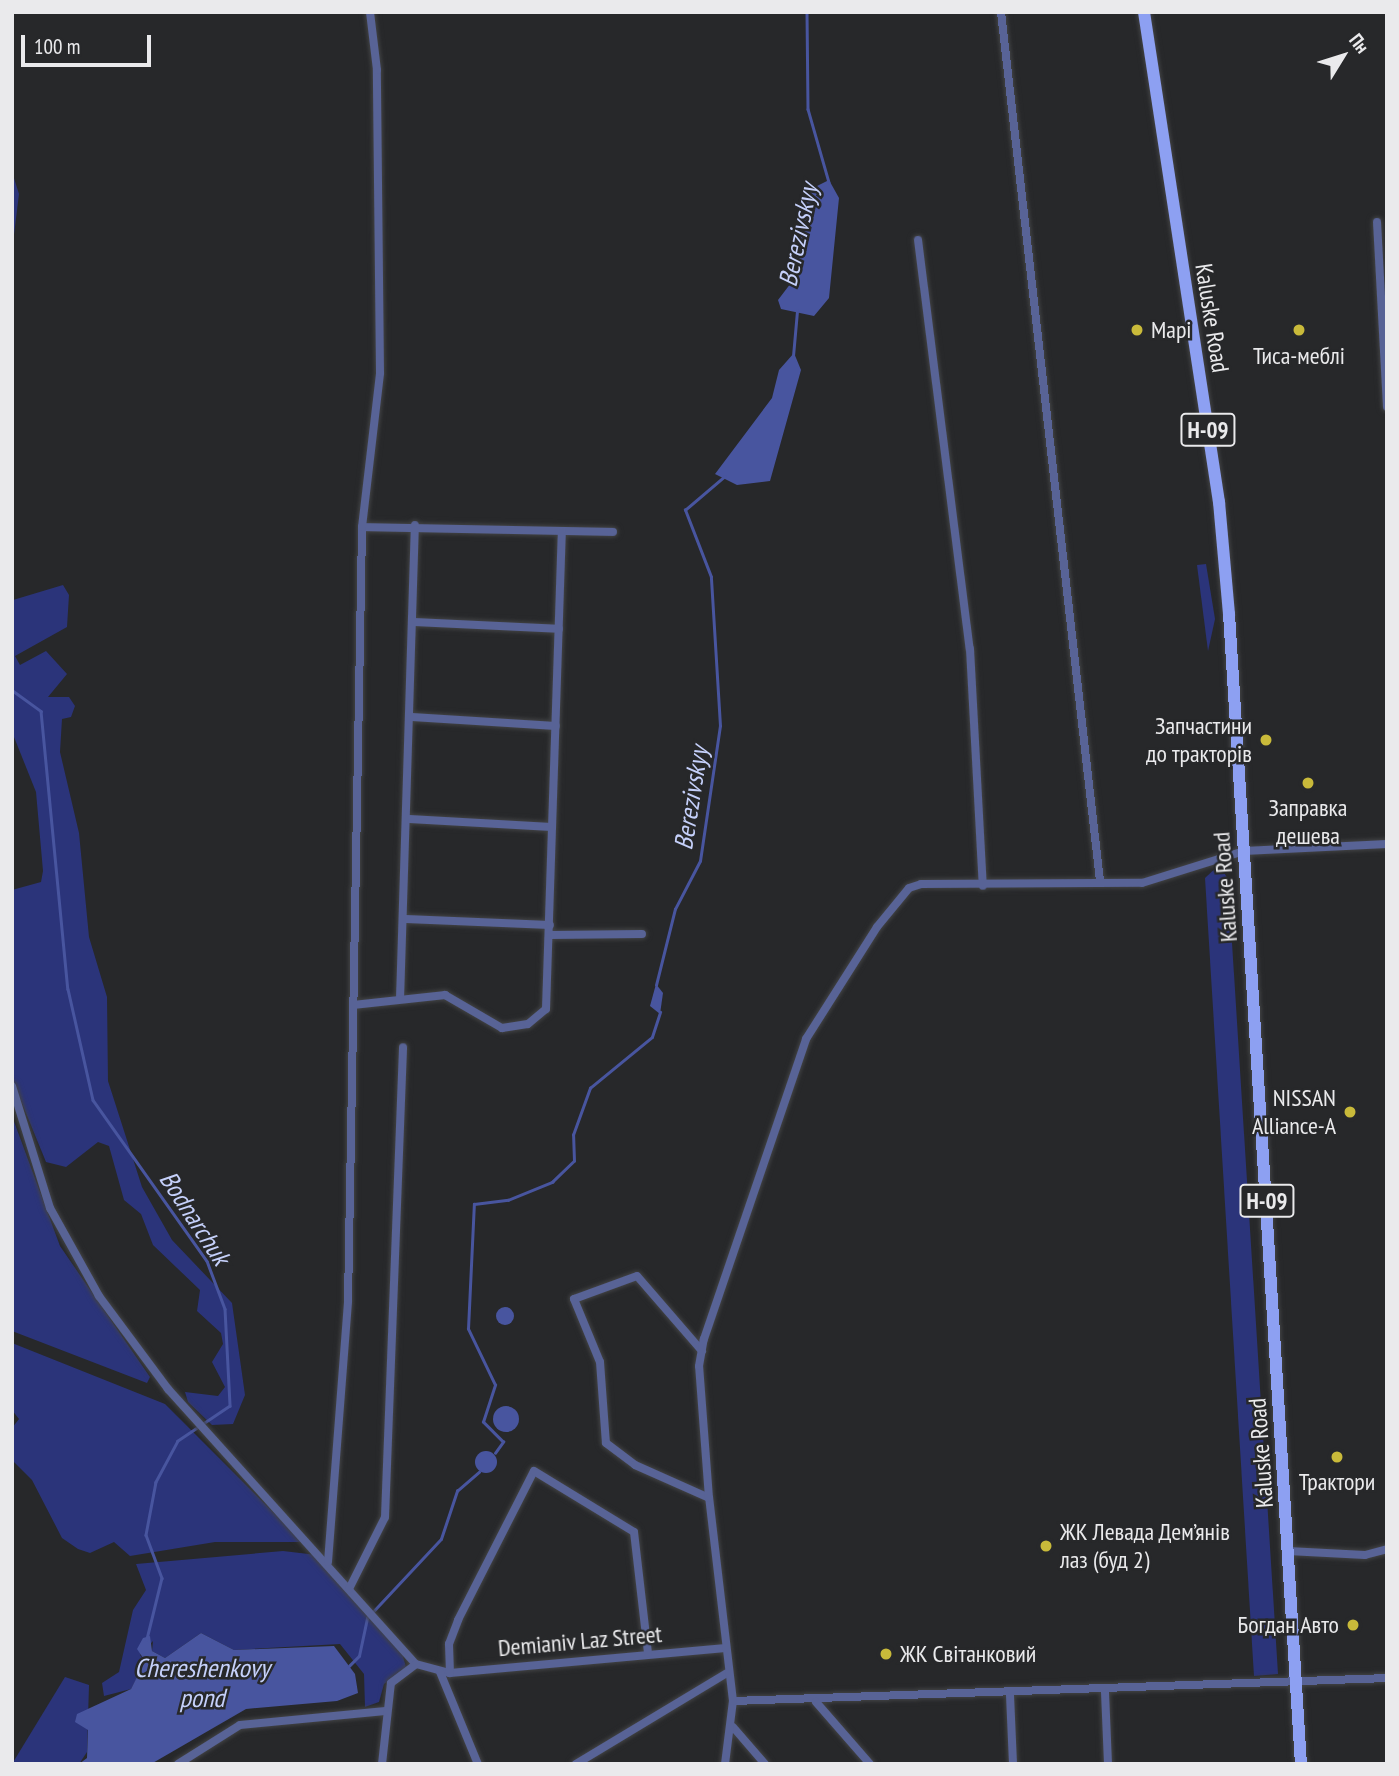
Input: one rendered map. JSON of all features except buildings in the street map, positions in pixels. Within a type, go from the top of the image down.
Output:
[{"type":"main road","name":"Kaluske Road","points":[[1144,12],[1219,502],[1298,1682],[1301,1764]]},
{"type":"street","points":[[328,1562],[348,1301],[362,527],[381,306],[370,12]]},
{"type":"street","points":[[1001,12],[1100,881]]},
{"type":"street","points":[[1377,222],[1387,407]]},
{"type":"street","points":[[918,240],[970,649],[983,886]]},
{"type":"street","points":[[362,527],[415,525],[613,533]]},
{"type":"street","points":[[400,999],[406,919],[415,525]]},
{"type":"street","points":[[353,1005],[445,995],[502,1028],[528,1024],[549,998],[562,531]]},
{"type":"street","points":[[413,622],[559,629]]},
{"type":"street","points":[[412,717],[556,726]]},
{"type":"street","points":[[409,819],[552,827]]},
{"type":"street","points":[[725,1764],[733,1727],[733,1701],[723,1648],[709,1498],[702,1351],[807,1039],[909,888],[1100,881],[1142,883],[1244,851],[1387,844]]},
{"type":"street","points":[[406,919],[642,934]]},
{"type":"street","points":[[349,1589],[385,1517],[403,1046]]},
{"type":"street","points":[[12,1086],[66,1243],[204,1431],[328,1562],[416,1664],[391,1683],[385,1711],[389,1735],[382,1764]]},
{"type":"street","points":[[702,1351],[637,1276],[574,1300],[600,1362],[606,1443],[635,1465],[709,1498]]},
{"type":"street","points":[[450,1673],[449,1644],[458,1620],[534,1471],[634,1532],[648,1653]]},
{"type":"street","points":[[1288,1551],[1365,1555],[1387,1549]]},
{"type":"street","name":"Demianiv Laz Street","points":[[416,1664],[450,1673],[723,1648]]},
{"type":"street","points":[[440,1672],[478,1764]]},
{"type":"street","points":[[576,1764],[727,1674]]},
{"type":"street","points":[[733,1701],[816,1702],[1105,1692],[1387,1678]]},
{"type":"street","points":[[1105,1692],[1108,1764]]},
{"type":"street","points":[[1010,1695],[1013,1764]]},
{"type":"street","points":[[816,1702],[870,1764]]},
{"type":"street","points":[[178,1764],[240,1725],[385,1711]]},
{"type":"street","points":[[733,1727],[765,1764]]},
{"type":"shaded area","points":[[12,172],[19,194],[12,251]]},
{"type":"shaded area","points":[[1206,564],[1215,619],[1208,651],[1197,565]]},
{"type":"shaded area","points":[[12,581],[13,600],[63,585],[69,595],[67,627],[15,656],[20,665],[46,651],[67,674],[48,697],[69,697],[75,706],[71,717],[62,719],[60,752],[79,833],[89,937],[107,997],[108,1081],[142,1187],[172,1240],[232,1303],[245,1395],[233,1424],[212,1425],[188,1402],[185,1392],[218,1396],[225,1387],[212,1362],[223,1344],[221,1333],[197,1311],[200,1290],[153,1245],[141,1214],[124,1200],[109,1146],[98,1142],[66,1167],[46,1162],[12,1079],[12,890],[41,882],[43,871],[36,792],[12,732]]},
{"type":"shaded area","points":[[1219,865],[1228,879],[1278,1674],[1254,1676],[1205,878]]},
{"type":"shaded area","points":[[12,1116],[60,1246],[150,1377],[147,1383],[12,1331]]},
{"type":"shaded area","points":[[12,1343],[165,1404],[303,1542],[215,1542],[130,1556],[114,1542],[90,1553],[78,1549],[62,1538],[32,1480],[12,1460],[12,1428],[19,1419],[12,1410]]},
{"type":"shaded area","points":[[283,1551],[317,1555],[402,1653],[406,1667],[384,1684],[379,1702],[365,1707],[364,1674],[340,1644],[234,1650],[201,1633],[165,1658],[152,1651],[153,1641],[140,1655],[146,1661],[131,1689],[104,1696],[102,1683],[119,1672],[133,1610],[146,1590],[136,1564]]},
{"type":"shaded area","points":[[65,1677],[89,1685],[87,1752],[79,1764],[12,1764]]},
{"type":"water","points":[[829,180],[839,198],[829,298],[814,316],[781,309],[778,300],[794,279],[804,209],[811,189]]},
{"type":"water","points":[[794,353],[801,370],[770,481],[737,485],[715,474],[772,398],[779,370]]},
{"type":"water","points":[[656,984],[663,993],[660,1014],[650,1006]]},
{"type":"water","points":[[505,1307],[511,1310],[514,1316],[511,1322],[505,1325],[499,1322],[496,1316],[499,1310]]},
{"type":"water","points":[[506,1406],[515,1410],[519,1419],[515,1428],[506,1432],[497,1428],[493,1419],[497,1410]]},
{"type":"water","points":[[486,1451],[494,1454],[497,1462],[494,1470],[486,1473],[478,1470],[475,1462],[478,1454]]},
{"type":"water","name":"Chereshenkovy pond","points":[[201,1633],[234,1650],[334,1646],[355,1674],[358,1693],[337,1701],[246,1709],[151,1764],[79,1764],[87,1758],[88,1730],[75,1722],[77,1714],[131,1689],[145,1661],[137,1649],[143,1638],[150,1636],[152,1651],[165,1658]]},
{"type":"waterway","name":"Berezivskyy","points":[[807,12],[808,109],[829,182]]},
{"type":"waterway","name":"Berezivskyy","points":[[793,356],[797,311]]},
{"type":"waterway","name":"Berezivskyy","points":[[656,985],[675,909],[700,861],[720,726],[711,577],[685,510],[725,476]]},
{"type":"waterway","name":"Bodnarchuk","points":[[12,690],[41,711],[68,989],[93,1100],[207,1261],[225,1309],[230,1406],[178,1441],[156,1482],[146,1535],[162,1578],[147,1639]]},
{"type":"waterway","name":"Berezivskyy","points":[[495,1453],[503,1442],[483,1422],[495,1385],[468,1329],[474,1204],[508,1200],[552,1182],[574,1161],[573,1135],[590,1088],[652,1037],[660,1012]]},
{"type":"waterway","name":"Berezivskyy","points":[[349,1666],[359,1656],[367,1618],[441,1539],[457,1491],[479,1472]]},
{"type":"place","name":"Марі","points":[[1137,330]]},
{"type":"place","name":"Тиса-меблі","points":[[1299,330]]},
{"type":"place","name":"Запчастини до тракторів","points":[[1266,740]]},
{"type":"place","name":"Заправка дешева","points":[[1308,783]]},
{"type":"place","name":"NISSAN Alliance-A","points":[[1350,1112]]},
{"type":"place","name":"Трактори","points":[[1337,1457]]},
{"type":"place","name":"ЖК Левада Дем’янів лаз (буд 2)","points":[[1046,1546]]},
{"type":"place","name":"Богдан Авто","points":[[1353,1625]]},
{"type":"place","name":"ЖК Світанковий","points":[[886,1654]]}]
